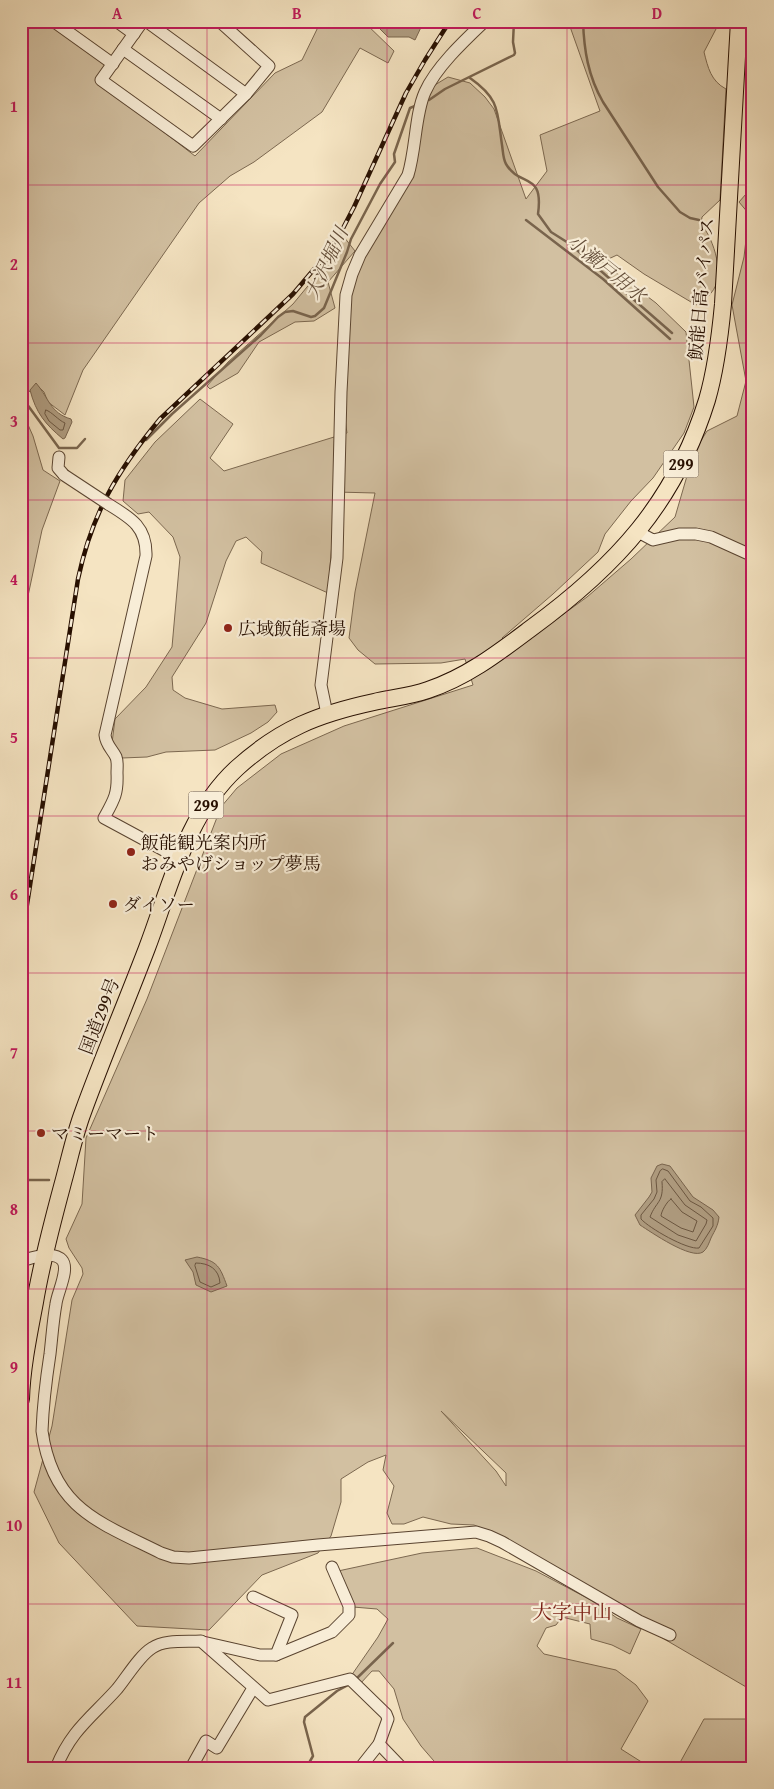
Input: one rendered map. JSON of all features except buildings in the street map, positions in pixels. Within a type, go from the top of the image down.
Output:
[{"type":"highway","name":"飯能日高バイパス","points":[[326,714],[348,707],[429,690],[466,674],[496,654],[598,574],[638,532],[668,488],[694,435],[707,399],[715,363],[723,304],[739,21]]},
{"type":"highway","name":"国道299号","points":[[21,1399],[28,1336],[44,1256],[82,1114],[189,832],[222,784],[260,748],[281,734],[317,716],[326,714]]},
{"type":"street","points":[[54,21],[113,64]]},
{"type":"street","points":[[116,21],[134,34]]},
{"type":"street","points":[[219,21],[268,66],[246,94],[194,146],[101,80],[145,21],[246,94]]},
{"type":"street","points":[[326,714],[321,685],[337,558],[341,392],[346,294],[360,255],[408,175],[414,155],[420,110],[425,92],[440,68],[485,21]]},
{"type":"street","points":[[123,50],[221,119]]},
{"type":"street","points":[[59,457],[58,468],[64,475],[124,514],[140,528],[145,538],[146,556],[105,736],[107,745],[116,758],[118,788],[116,796],[104,818],[180,859]]},
{"type":"street","points":[[638,532],[653,540],[679,534],[696,534],[711,537],[753,556]]},
{"type":"street","points":[[21,1260],[54,1255],[64,1262],[65,1268],[56,1304],[42,1431],[44,1447],[51,1468],[61,1486],[80,1508],[93,1518],[162,1553],[173,1557],[190,1558],[476,1532],[489,1536],[639,1621],[670,1635]]},
{"type":"street","points":[[56,1768],[76,1732],[153,1647],[167,1642],[201,1641],[260,1655],[276,1655],[332,1632],[349,1615],[349,1606],[332,1567]]},
{"type":"street","points":[[253,1596],[292,1615],[276,1655]]},
{"type":"street","points":[[201,1641],[268,1700],[350,1680],[386,1714],[388,1719],[379,1744],[360,1768]]},
{"type":"street","points":[[191,1768],[206,1741],[217,1748],[253,1688]]},
{"type":"street","points":[[379,1744],[402,1768]]},
{"type":"shaded area","points":[[21,21],[46,21],[104,62],[106,67],[96,80],[195,156],[275,73],[302,60],[321,21],[363,21],[394,51],[388,63],[360,48],[322,112],[254,162],[230,176],[199,203],[83,370],[65,415],[48,402],[44,392],[36,384],[21,401]]},
{"type":"shaded area","points":[[568,21],[723,21],[716,29],[704,52],[714,78],[726,89],[720,200],[702,217],[701,224],[714,248],[718,268],[718,278],[715,286],[708,297],[696,305],[644,274],[617,255],[602,262],[656,303],[686,332],[694,407],[684,433],[653,478],[631,501],[605,534],[598,552],[502,638],[514,650],[587,597],[631,559],[675,517],[694,452],[707,431],[737,416],[746,381],[732,305],[744,257],[749,214],[739,202],[753,186],[753,1691],[507,1547],[507,1538],[474,1525],[451,1524],[423,1517],[404,1524],[392,1524],[387,1513],[394,1486],[383,1470],[386,1455],[368,1462],[341,1479],[341,1502],[331,1536],[318,1553],[262,1575],[209,1630],[137,1626],[59,1543],[34,1492],[52,1426],[72,1300],[83,1274],[82,1268],[69,1248],[66,1239],[82,1204],[86,1138],[147,999],[221,807],[237,788],[281,754],[344,726],[473,685],[465,659],[441,663],[375,664],[358,650],[349,638],[355,592],[375,493],[336,492],[328,593],[261,563],[262,552],[246,537],[236,541],[226,561],[206,623],[172,677],[173,690],[185,698],[222,709],[275,705],[277,712],[268,722],[251,733],[215,750],[166,752],[147,757],[122,758],[112,743],[115,719],[146,687],[172,647],[180,557],[173,537],[149,512],[138,514],[123,501],[125,480],[155,442],[200,399],[233,424],[210,458],[224,471],[347,433],[341,392],[352,274],[399,191],[425,91],[448,77],[470,83],[485,97],[494,109],[526,199],[547,171],[540,135],[600,111]],"holes":[[[441,1411],[506,1473],[506,1486],[496,1471]]]},
{"type":"shaded area","points":[[344,237],[355,251],[328,282],[335,308],[314,321],[295,322],[259,342],[238,373],[210,389],[207,386],[228,362],[293,304],[321,270]]},
{"type":"shaded area","points":[[21,409],[33,436],[43,470],[60,481],[42,530],[21,629]]},
{"type":"shaded area","points":[[477,1548],[536,1571],[591,1600],[617,1618],[641,1629],[630,1654],[612,1645],[591,1639],[590,1624],[562,1617],[556,1625],[546,1628],[537,1646],[544,1654],[616,1670],[636,1685],[648,1701],[621,1749],[651,1768],[440,1768],[421,1746],[403,1719],[394,1689],[379,1671],[372,1671],[360,1684],[351,1676],[388,1619],[377,1609],[353,1607],[338,1571],[422,1553]]},
{"type":"shaded area","points":[[704,1719],[753,1719],[753,1768],[677,1768]]},
{"type":"water","points":[[372,21],[424,21],[415,40],[409,37],[388,37]]},
{"type":"water","points":[[36,383],[54,409],[71,419],[72,422],[65,438],[63,439],[51,428],[38,412],[30,390]]},
{"type":"water","points":[[662,1164],[670,1166],[693,1197],[713,1210],[719,1217],[707,1248],[703,1252],[690,1252],[671,1244],[640,1225],[635,1215],[652,1192],[651,1178],[657,1166]]},
{"type":"water","points":[[197,1257],[214,1263],[220,1270],[227,1286],[211,1292],[196,1285],[193,1272],[185,1260]]},
{"type":"waterway","name":"大沢堀川","points":[[429,100],[445,89],[514,55],[514,21]]},
{"type":"waterway","points":[[583,21],[588,63],[603,102],[658,187],[680,212],[690,218],[699,220]]},
{"type":"waterway","points":[[470,78],[492,99],[498,114],[505,162],[512,171],[530,182],[538,191],[538,214],[551,232],[570,244],[672,333]]},
{"type":"waterway","name":"大沢堀川","points":[[146,440],[172,414],[261,335],[278,317],[285,312],[293,311],[311,317],[324,308],[351,239],[380,184],[395,162],[394,154],[410,108],[415,106]]},
{"type":"waterway","name":"小瀬戸用水","points":[[526,220],[603,279],[670,339]]},
{"type":"waterway","points":[[749,227],[753,228]]},
{"type":"waterway","points":[[21,396],[59,448],[77,448],[85,439]]},
{"type":"waterway","points":[[21,1180],[49,1180]]},
{"type":"waterway","points":[[355,1680],[393,1643]]},
{"type":"waterway","points":[[306,1768],[313,1756],[304,1722],[305,1717],[337,1691],[350,1684]]},
{"type":"railway","points":[[21,943],[78,579],[84,555],[99,513],[119,475],[160,419],[293,294],[326,255],[340,234],[354,207],[406,93],[450,21]]},
{"type":"railway","points":[[21,889],[26,867]]},
{"type":"place","name":"広域飯能斎場","points":[[228,628]]},
{"type":"place","name":"飯能観光案内所 おみやげショップ夢馬","points":[[131,852]]},
{"type":"place","name":"ダイソー","points":[[113,904]]},
{"type":"place","name":"マミーマート","points":[[41,1133]]},
{"type":"district","name":"大字中山","points":[[572,1611]]}]
